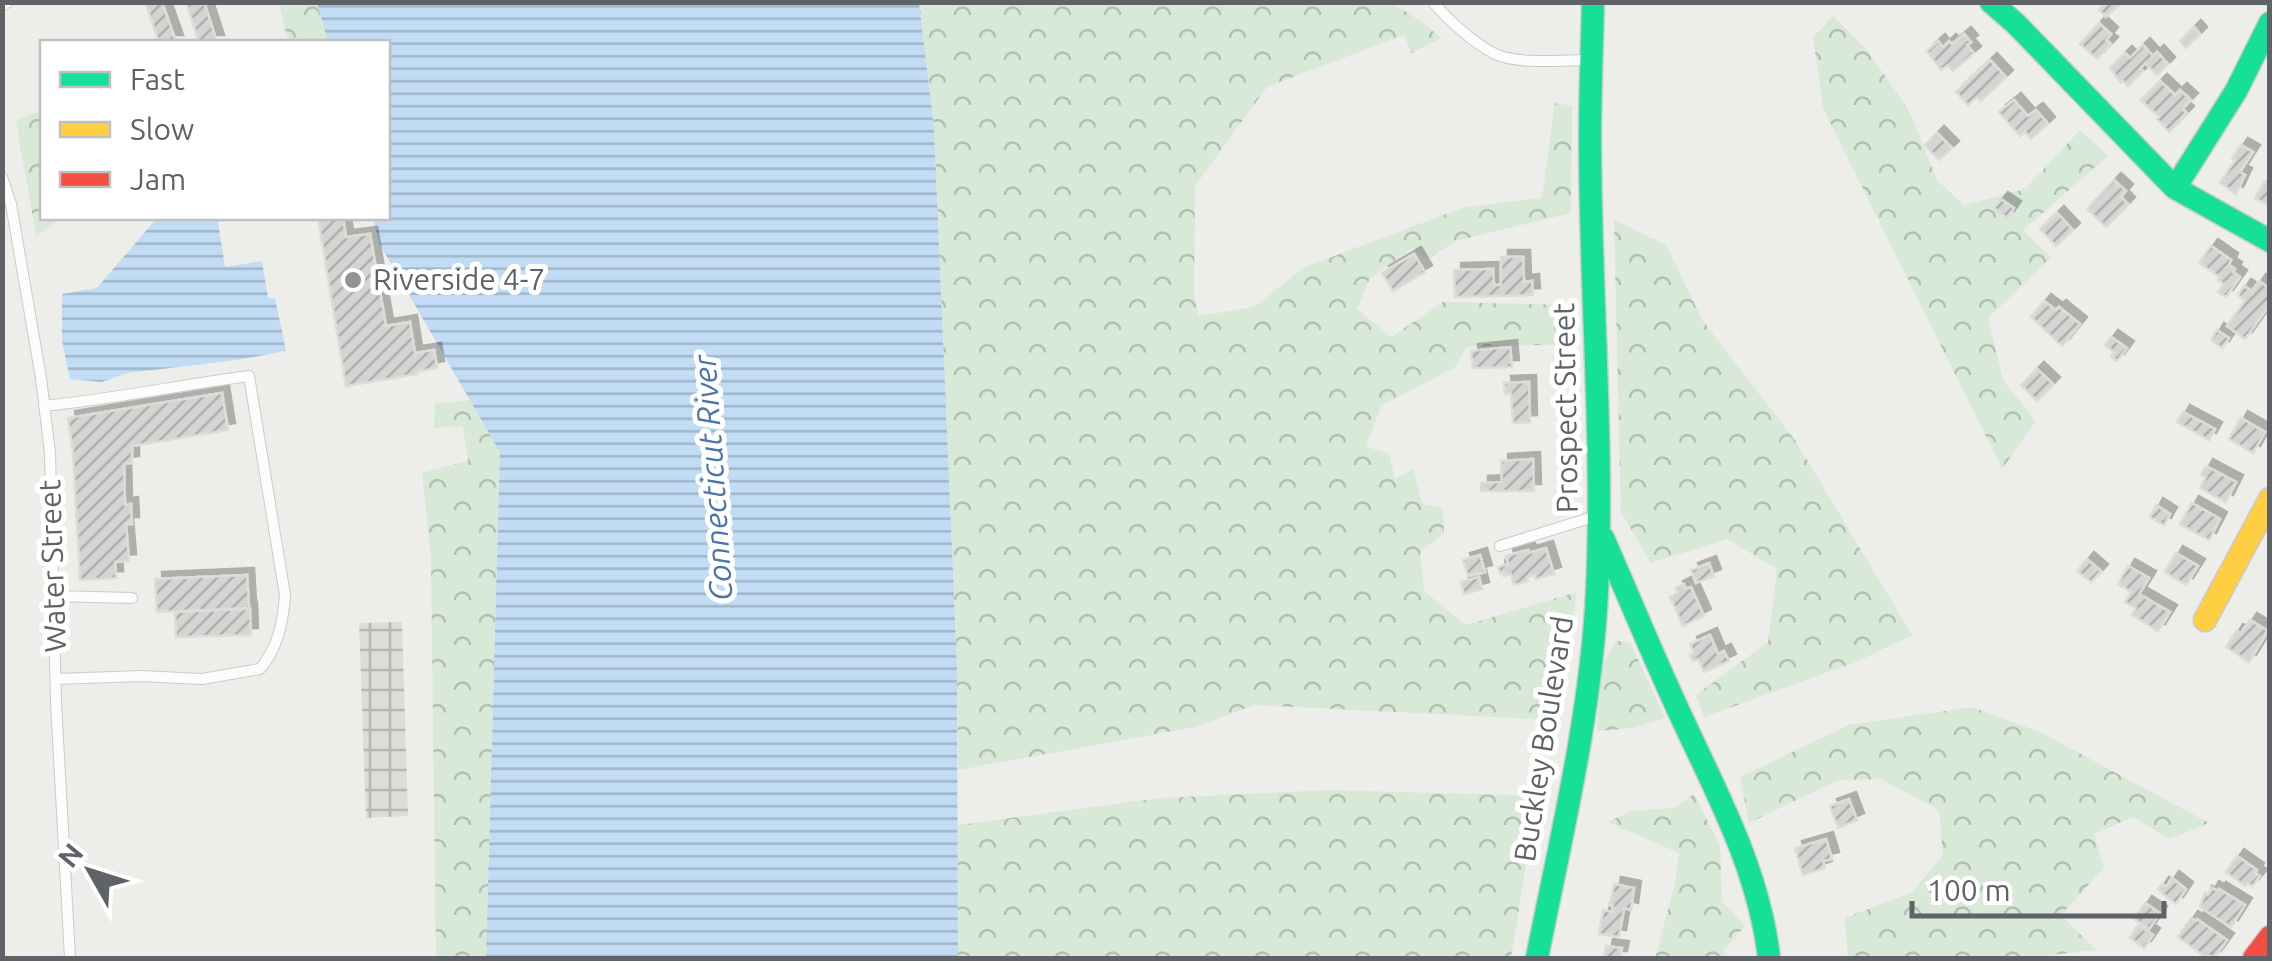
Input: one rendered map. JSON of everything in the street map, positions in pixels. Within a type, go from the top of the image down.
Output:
[{"type":"street","name":"Prospect Street","points":[[1593,2],[1590,140],[1599,522],[1674,701],[1736,835],[1760,903],[1770,958]]},
{"type":"street","points":[[1991,2],[2175,188],[2270,241]]},
{"type":"street","points":[[2175,188],[2236,91],[2270,22]]},
{"type":"street","points":[[2205,620],[2270,499]]},
{"type":"street","name":"Buckley Boulevard","points":[[1537,958],[1590,670],[1599,522]]},
{"type":"street","points":[[2254,958],[2270,937]]},
{"type":"lane","points":[[1433,2],[1447,19],[1496,54],[1524,60],[1592,60]]},
{"type":"lane","name":"Water Street","points":[[2,177],[11,204],[50,453],[70,958]]},
{"type":"lane","points":[[44,406],[250,376],[285,595],[283,625],[260,668],[202,679],[56,679]]},
{"type":"lane","points":[[1500,546],[1599,522]]},
{"type":"lane","points":[[55,596],[132,598]]},
{"type":"shaded area","points":[[402,622],[408,816],[366,818],[359,623]]},
{"type":"green space","points":[[279,3],[317,3],[327,40],[288,40]]},
{"type":"green space","points":[[919,3],[1389,3],[1442,38],[1411,53],[1404,35],[1267,87],[1195,186],[1194,296],[1199,316],[1254,307],[1305,267],[1465,207],[1542,198],[1555,103],[1572,106],[1571,213],[1456,241],[1426,260],[1413,248],[1370,278],[1357,309],[1391,337],[1443,302],[1570,305],[1575,344],[1466,347],[1455,367],[1381,406],[1366,447],[1389,453],[1395,479],[1413,469],[1422,504],[1443,509],[1444,533],[1420,552],[1424,591],[1466,625],[1577,592],[1556,720],[1255,705],[1195,727],[958,770],[934,128]]},
{"type":"green space","points":[[1833,16],[1866,49],[1909,110],[1937,180],[1964,205],[2025,189],[2080,130],[2108,156],[2023,230],[2051,258],[1988,318],[2003,380],[2036,421],[2002,469],[1823,108],[1813,37]]},
{"type":"green space","points":[[40,111],[40,220],[58,220],[36,236],[16,120]]},
{"type":"green space","points":[[1614,220],[1666,245],[1703,321],[1797,443],[1912,635],[1856,662],[1704,717],[1696,695],[1768,642],[1777,569],[1727,539],[1651,563],[1621,512]]},
{"type":"green space","points":[[470,400],[500,452],[486,958],[436,958],[431,558],[422,473],[468,461],[463,426],[434,428],[435,404]]},
{"type":"green space","points":[[1616,641],[1630,642],[1665,718],[1633,728],[1597,731],[1601,668]]},
{"type":"green space","points":[[1972,707],[2040,732],[2209,823],[2170,839],[2133,817],[2094,834],[2104,868],[2061,915],[2096,950],[2024,958],[1848,958],[1845,918],[1912,892],[1943,855],[1939,810],[1881,779],[1838,780],[1749,823],[1740,777],[1849,725]]},
{"type":"green space","points":[[1331,790],[1537,796],[1511,958],[958,958],[958,825],[1161,798]]},
{"type":"green space","points":[[1694,794],[1720,846],[1722,902],[1745,926],[1723,951],[1727,958],[1655,958],[1675,884],[1679,853],[1608,822],[1631,811],[1674,808]]},
{"type":"water","name":"Connecticut River","points":[[317,3],[919,3],[934,128],[957,667],[958,958],[486,958],[500,452],[379,243],[373,220],[390,220],[390,40],[327,40]]},
{"type":"water","points":[[155,220],[226,220],[218,222],[225,267],[262,261],[268,298],[275,298],[286,351],[128,373],[102,382],[70,379],[62,340],[62,294],[97,288]]},
{"type":"building","points":[[145,2],[162,2],[175,40],[158,40]]},
{"type":"building","points":[[186,2],[204,2],[216,40],[198,40]]},
{"type":"building","points":[[2107,2],[2119,5],[2106,17],[2099,10]]},
{"type":"building","points":[[2099,23],[2111,34],[2106,40],[2111,44],[2097,59],[2080,44]]},
{"type":"building","points":[[2194,27],[2200,34],[2186,48],[2180,41]]},
{"type":"building","points":[[1964,34],[1974,53],[1953,71],[1948,65],[1941,70],[1927,51],[1938,41],[1943,47]]},
{"type":"building","points":[[2143,45],[2168,64],[2157,75],[2145,63],[2140,69],[2143,71],[2128,86],[2121,83],[2110,68],[2125,53],[2130,58]]},
{"type":"building","points":[[1990,60],[2006,77],[1981,101],[1977,97],[1968,105],[1956,92]]},
{"type":"building","points":[[2160,81],[2175,95],[2180,90],[2191,100],[2182,109],[2187,113],[2169,132],[2141,100]]},
{"type":"building","points":[[2014,100],[2028,116],[2036,110],[2048,124],[2031,139],[2025,132],[2020,136],[1999,112]]},
{"type":"building","points":[[1937,133],[1952,148],[1939,160],[1925,145]]},
{"type":"building","points":[[2241,145],[2253,152],[2240,172],[2245,175],[2236,194],[2220,183]]},
{"type":"building","points":[[2114,180],[2126,191],[2121,197],[2128,204],[2106,227],[2087,209]]},
{"type":"building","points":[[2264,182],[2270,185],[2266,204],[2255,198]]},
{"type":"building","points":[[2001,199],[2014,208],[2007,218],[1994,208]]},
{"type":"building","points":[[2057,213],[2073,230],[2056,246],[2040,229]]},
{"type":"building","name":"Riverside 4-7","points":[[318,220],[343,220],[346,237],[370,234],[386,326],[410,322],[415,353],[434,350],[437,368],[346,386]]},
{"type":"building","points":[[2211,246],[2231,260],[2229,265],[2240,277],[2226,297],[2218,292],[2224,284],[2218,280],[2220,277],[2199,263]]},
{"type":"building","points":[[1414,254],[1425,272],[1393,291],[1382,273]]},
{"type":"building","points":[[1501,257],[1523,257],[1524,282],[1532,281],[1533,295],[1455,297],[1454,270],[1493,269],[1494,285],[1501,285]]},
{"type":"building","points":[[2259,281],[2270,289],[2270,304],[2245,339],[2227,326],[2245,301],[2238,295],[2244,286],[2252,291]]},
{"type":"building","points":[[2044,301],[2056,310],[2059,307],[2080,324],[2062,346],[2031,317]]},
{"type":"building","points":[[2217,330],[2229,338],[2222,348],[2211,340]]},
{"type":"building","points":[[2111,337],[2127,348],[2117,361],[2105,345]]},
{"type":"building","points":[[1510,347],[1512,367],[1473,368],[1471,351]]},
{"type":"building","points":[[2037,369],[2053,384],[2037,401],[2021,385]]},
{"type":"building","points":[[1529,382],[1530,422],[1513,423],[1511,393],[1505,394],[1504,383]]},
{"type":"building","points":[[222,393],[228,430],[132,446],[132,463],[124,464],[125,505],[131,504],[132,524],[126,524],[129,561],[115,562],[116,578],[80,580],[68,418]]},
{"type":"building","points":[[2183,412],[2215,429],[2209,440],[2177,422]]},
{"type":"building","points":[[2241,418],[2265,432],[2253,453],[2229,439]]},
{"type":"building","points":[[1533,459],[1534,491],[1481,491],[1481,483],[1502,482],[1501,461]]},
{"type":"building","points":[[2206,466],[2236,482],[2226,502],[2200,488]]},
{"type":"building","points":[[2192,503],[2220,519],[2209,540],[2180,524]]},
{"type":"building","points":[[2156,505],[2170,514],[2164,525],[2150,517]]},
{"type":"building","points":[[1546,548],[1554,574],[1527,577],[1528,581],[1514,585],[1511,574],[1500,574],[1498,567],[1508,564],[1506,556]]},
{"type":"building","points":[[2176,553],[2198,566],[2186,585],[2165,572]]},
{"type":"building","points":[[1480,555],[1485,572],[1468,576],[1463,560]]},
{"type":"building","points":[[2087,559],[2101,571],[2091,582],[2077,571]]},
{"type":"building","points":[[1709,563],[1714,576],[1696,583],[1691,570]]},
{"type":"building","points":[[2128,566],[2149,578],[2139,594],[2170,612],[2158,631],[2132,615],[2136,608],[2125,602],[2131,592],[2118,584]]},
{"type":"building","points":[[247,575],[249,608],[157,612],[155,579]]},
{"type":"building","points":[[1479,577],[1482,589],[1464,594],[1461,582]]},
{"type":"building","points":[[1684,584],[1686,589],[1691,587],[1704,616],[1683,626],[1670,597]]},
{"type":"building","points":[[250,609],[251,635],[176,637],[175,612]]},
{"type":"building","points":[[2250,620],[2268,631],[2249,662],[2226,647],[2236,631],[2241,633]]},
{"type":"building","points":[[1710,635],[1718,654],[1724,651],[1729,661],[1704,672],[1698,659],[1693,661],[1690,655],[1694,653],[1690,644]]},
{"type":"building","points":[[1849,799],[1857,820],[1838,828],[1830,806]]},
{"type":"building","points":[[1826,839],[1832,859],[1823,861],[1825,868],[1803,875],[1795,848]]},
{"type":"building","points":[[2237,856],[2260,876],[2252,886],[2245,886],[2226,872]]},
{"type":"building","points":[[2172,878],[2186,889],[2176,904],[2158,890]]},
{"type":"building","points":[[1614,884],[1634,888],[1631,910],[1624,908],[1619,937],[1599,934],[1603,910],[1612,912]]},
{"type":"building","points":[[2212,888],[2245,905],[2231,927],[2200,907],[2205,893],[2208,895]]},
{"type":"building","points":[[2145,903],[2160,913],[2149,929],[2134,919]]},
{"type":"building","points":[[2191,918],[2227,940],[2214,958],[2207,958],[2178,937]]},
{"type":"building","points":[[2138,925],[2153,935],[2144,948],[2130,938]]},
{"type":"building","points":[[1606,946],[1622,948],[1620,958],[1604,958]]},
{"type":"traffic: fast","points":[[1537,958],[1582,730],[1597,592],[1599,479],[1590,138],[1593,2]]},
{"type":"traffic: fast","points":[[1991,2],[2175,188],[2270,241]]},
{"type":"traffic: fast","points":[[2175,188],[2236,91],[2270,23]]},
{"type":"traffic: fast","points":[[1603,538],[1735,833],[1756,894],[1769,958]]},
{"type":"traffic: slow","points":[[2205,620],[2270,499]]},
{"type":"traffic: jam","points":[[2254,958],[2270,937]]},
{"type":"place","name":"Riverside 4-7","points":[[353,280]]}]
